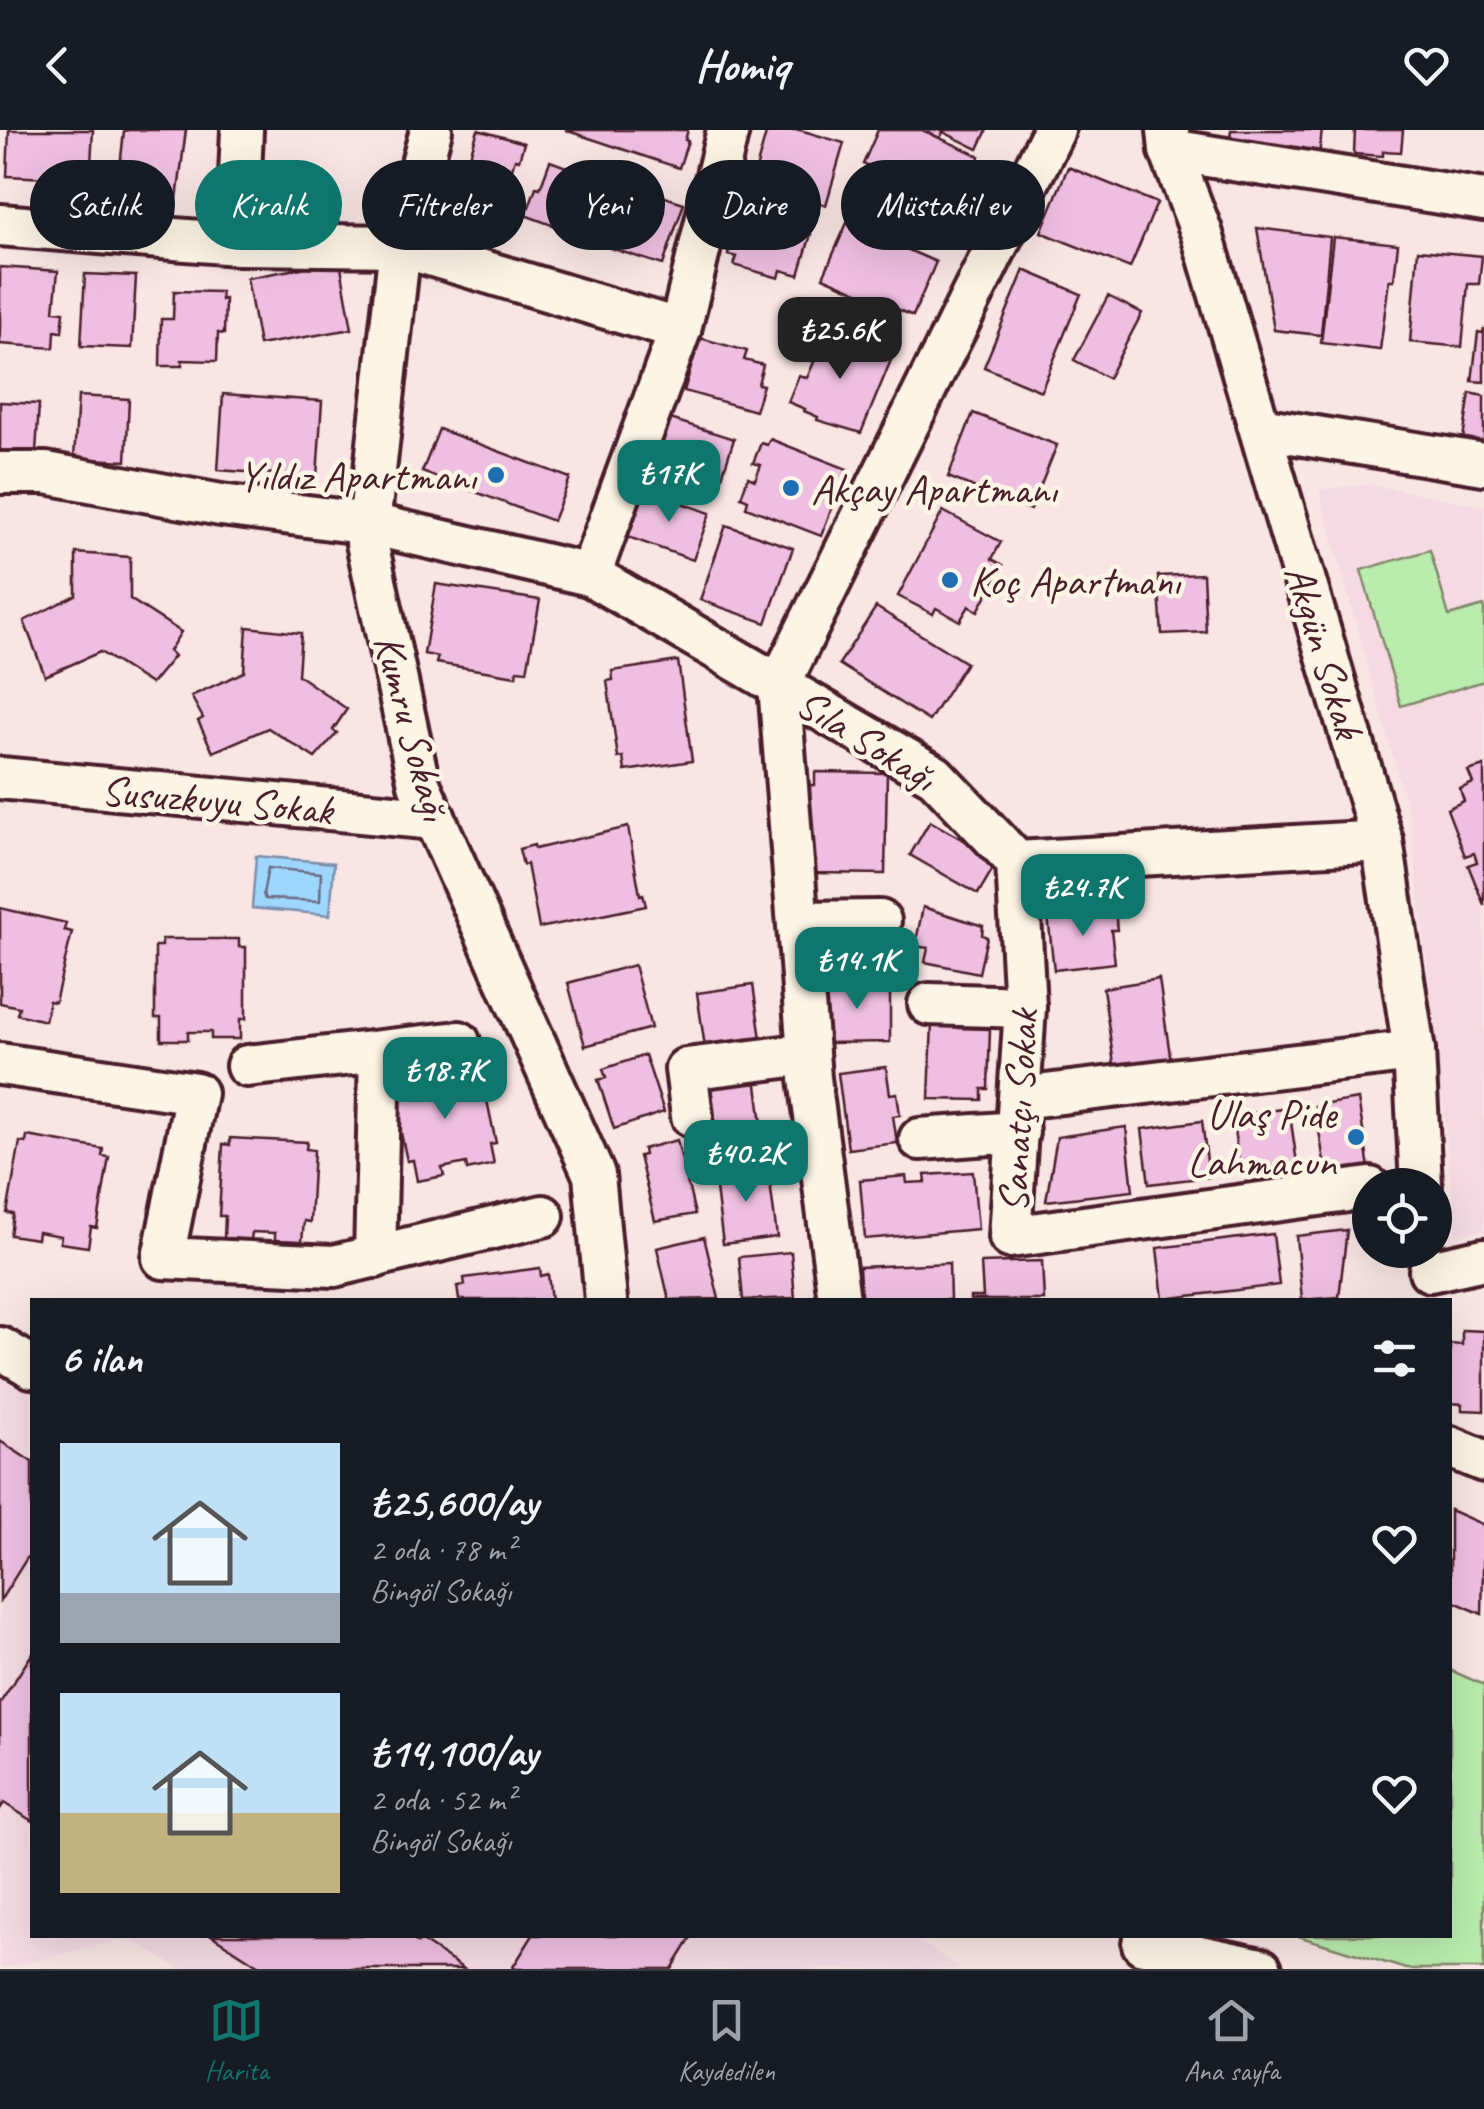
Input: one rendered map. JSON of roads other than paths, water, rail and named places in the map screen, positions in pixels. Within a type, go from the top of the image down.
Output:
[{"type":"street","points":[[240,160],[242,130]]},
{"type":"street","name":"Kumru Sokağı","points":[[423,160],[431,130]]},
{"type":"street","points":[[590,575],[680,330],[728,130]]},
{"type":"street","points":[[839,1298],[808,1054],[780,685],[1054,130]]},
{"type":"street","points":[[1169,140],[1484,200]]},
{"type":"street","name":"Akgün Sokak","points":[[1169,140],[1260,428],[1382,840],[1414,1051],[1412,1168]]},
{"type":"street","points":[[0,225],[195,241]]},
{"type":"street","name":"Kumru Sokağı","points":[[400,250],[368,543],[420,784],[594,1176],[606,1298]]},
{"type":"street","points":[[413,250],[680,330]]},
{"type":"street","points":[[1260,428],[1484,464]]},
{"type":"street","name":"Sıla Sokağı","points":[[0,473],[46,473],[221,504],[370,524],[590,575],[935,776],[1017,862]]},
{"type":"street","name":"Susuzkuyu Sokak","points":[[0,778],[435,819]]},
{"type":"street","points":[[1017,862],[1382,840]]},
{"type":"street","name":"Sanatçı Sokak","points":[[1017,862],[1025,1007],[1010,1237],[1352,1190]]},
{"type":"street","points":[[798,922],[880,921]]},
{"type":"street","points":[[929,1004],[1025,1007]]},
{"type":"street","points":[[247,1066],[459,1042]]},
{"type":"street","points":[[920,1139],[1019,1115],[1414,1051]]},
{"type":"street","points":[[374,1256],[380,1053]]},
{"type":"street","points":[[692,1116],[686,1069],[808,1054]]},
{"type":"street","points":[[0,1064],[196,1093],[163,1258],[304,1283],[334,1266],[542,1216]]},
{"type":"street","points":[[1425,1274],[1484,1259]]},
{"type":"street","points":[[0,1348],[30,1365]]},
{"type":"street","points":[[1452,1448],[1484,1461]]},
{"type":"street","points":[[1130,1939],[1179,1969]]},
{"type":"street","points":[[1130,1939],[1261,1969]]},
{"type":"water","points":[[256,856],[334,863],[330,915],[252,908]]},
{"type":"place","name":"Yıldız Apartmanı","points":[[496,475]]},
{"type":"place","name":"Akçay Apartmanı","points":[[791,488]]},
{"type":"place","name":"Koç Apartmanı","points":[[950,580]]},
{"type":"place","name":"Ulaş Pide Lahmacun","points":[[1356,1137]]}]
